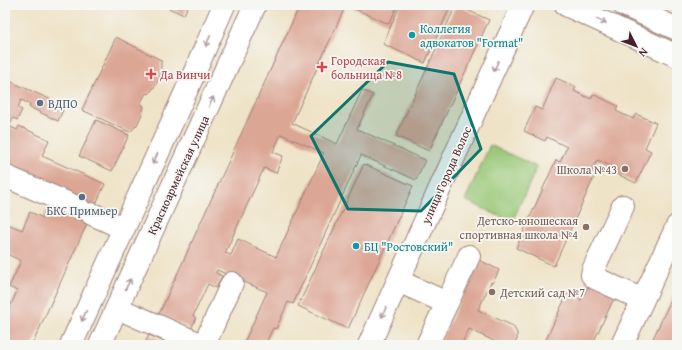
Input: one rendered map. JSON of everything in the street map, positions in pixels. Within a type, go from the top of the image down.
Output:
[{"type":"main road","points":[[71,345],[224,5]]},
{"type":"main road","name":"Красноармейская улица","points":[[100,345],[255,5]]},
{"type":"main road","name":"улица Города Волос","points":[[369,345],[523,5]]},
{"type":"main road","points":[[566,5],[677,56]]},
{"type":"main road","points":[[624,5],[677,29]]},
{"type":"main road","points":[[5,176],[123,228]]},
{"type":"main road","points":[[623,206],[592,275],[595,278],[643,300]]},
{"type":"main road","points":[[622,345],[677,226]]},
{"type":"main road","points":[[427,345],[468,256]]},
{"type":"main road","points":[[398,281],[447,303]]},
{"type":"main road","points":[[117,308],[203,345],[232,283]]},
{"type":"highlighted area","points":[[388,62],[454,74],[481,149],[421,211],[348,209],[311,136]]},
{"type":"green space","points":[[490,145],[537,167],[512,222],[465,200]]},
{"type":"building","points":[[162,5],[188,5],[184,15]]},
{"type":"building","points":[[300,5],[346,5],[292,123],[337,144],[362,90],[373,95],[357,129],[425,160],[416,180],[361,155],[293,304],[288,302],[276,329],[273,328],[265,345],[243,345],[267,292],[217,270],[216,273],[222,276],[216,288],[208,284],[193,316],[196,318],[191,329],[159,314]],"holes":[[[281,134],[324,153],[276,257],[238,239],[231,255],[225,253],[264,168],[276,173],[283,156],[273,152]]]},
{"type":"building","points":[[346,5],[398,5],[389,24]]},
{"type":"building","name":"Коллегия адвокатов \"Format\"","points":[[400,5],[451,5],[425,63],[383,44]]},
{"type":"building","points":[[456,5],[489,20],[429,151],[396,136]]},
{"type":"building","points":[[116,37],[161,60],[161,74],[155,86],[149,94],[146,93],[140,104],[144,106],[142,114],[137,125],[130,132],[82,110]]},
{"type":"building","points":[[556,78],[576,87],[574,91],[591,99],[593,94],[618,106],[616,111],[633,119],[636,114],[656,123],[645,148],[651,151],[636,183],[615,173],[617,169],[597,160],[590,175],[594,177],[554,266],[516,248],[556,160],[560,162],[567,147],[547,137],[545,141],[524,131],[535,107],[542,110]]},
{"type":"building","points":[[5,79],[65,106],[58,121],[29,107],[30,104],[21,100],[18,108],[22,110],[17,120],[13,118],[9,126],[17,130],[19,126],[49,140],[42,156],[105,184],[32,345],[5,345],[5,318],[17,291],[9,287],[21,261],[5,253],[5,235],[10,225],[22,230],[30,212],[43,218],[58,188],[5,164]]},
{"type":"building","points":[[96,120],[129,135],[112,171],[79,156]]},
{"type":"building","name":"БЦ \"Ростовский\"","points":[[364,164],[413,186],[348,329],[298,306]]},
{"type":"building","points":[[479,260],[499,270],[493,283],[491,282],[478,310],[513,326],[517,333],[517,340],[512,345],[502,345],[469,329],[461,345],[439,345]]},
{"type":"building","points":[[590,282],[616,294],[592,345],[544,344],[567,294],[581,300]]},
{"type":"building","points":[[677,287],[677,345],[650,345]]},
{"type":"building","points":[[149,335],[163,341],[162,345],[144,345]]},
{"type":"place","name":"Коллегия адвокатов \"Format\"","points":[[412,35]]},
{"type":"place","name":"Городская больница №8","points":[[322,67]]},
{"type":"place","name":"Да Винчи","points":[[151,74]]},
{"type":"place","name":"ВДПО","points":[[40,103]]},
{"type":"place","name":"Школа №43","points":[[625,169]]},
{"type":"place","name":"БКС Примьер","points":[[82,197]]},
{"type":"place","name":"Детско-юношеская спортивная школа №4","points":[[586,227]]},
{"type":"place","name":"БЦ \"Ростовский\"","points":[[356,246]]},
{"type":"place","name":"Детский сад №7","points":[[492,292]]}]
